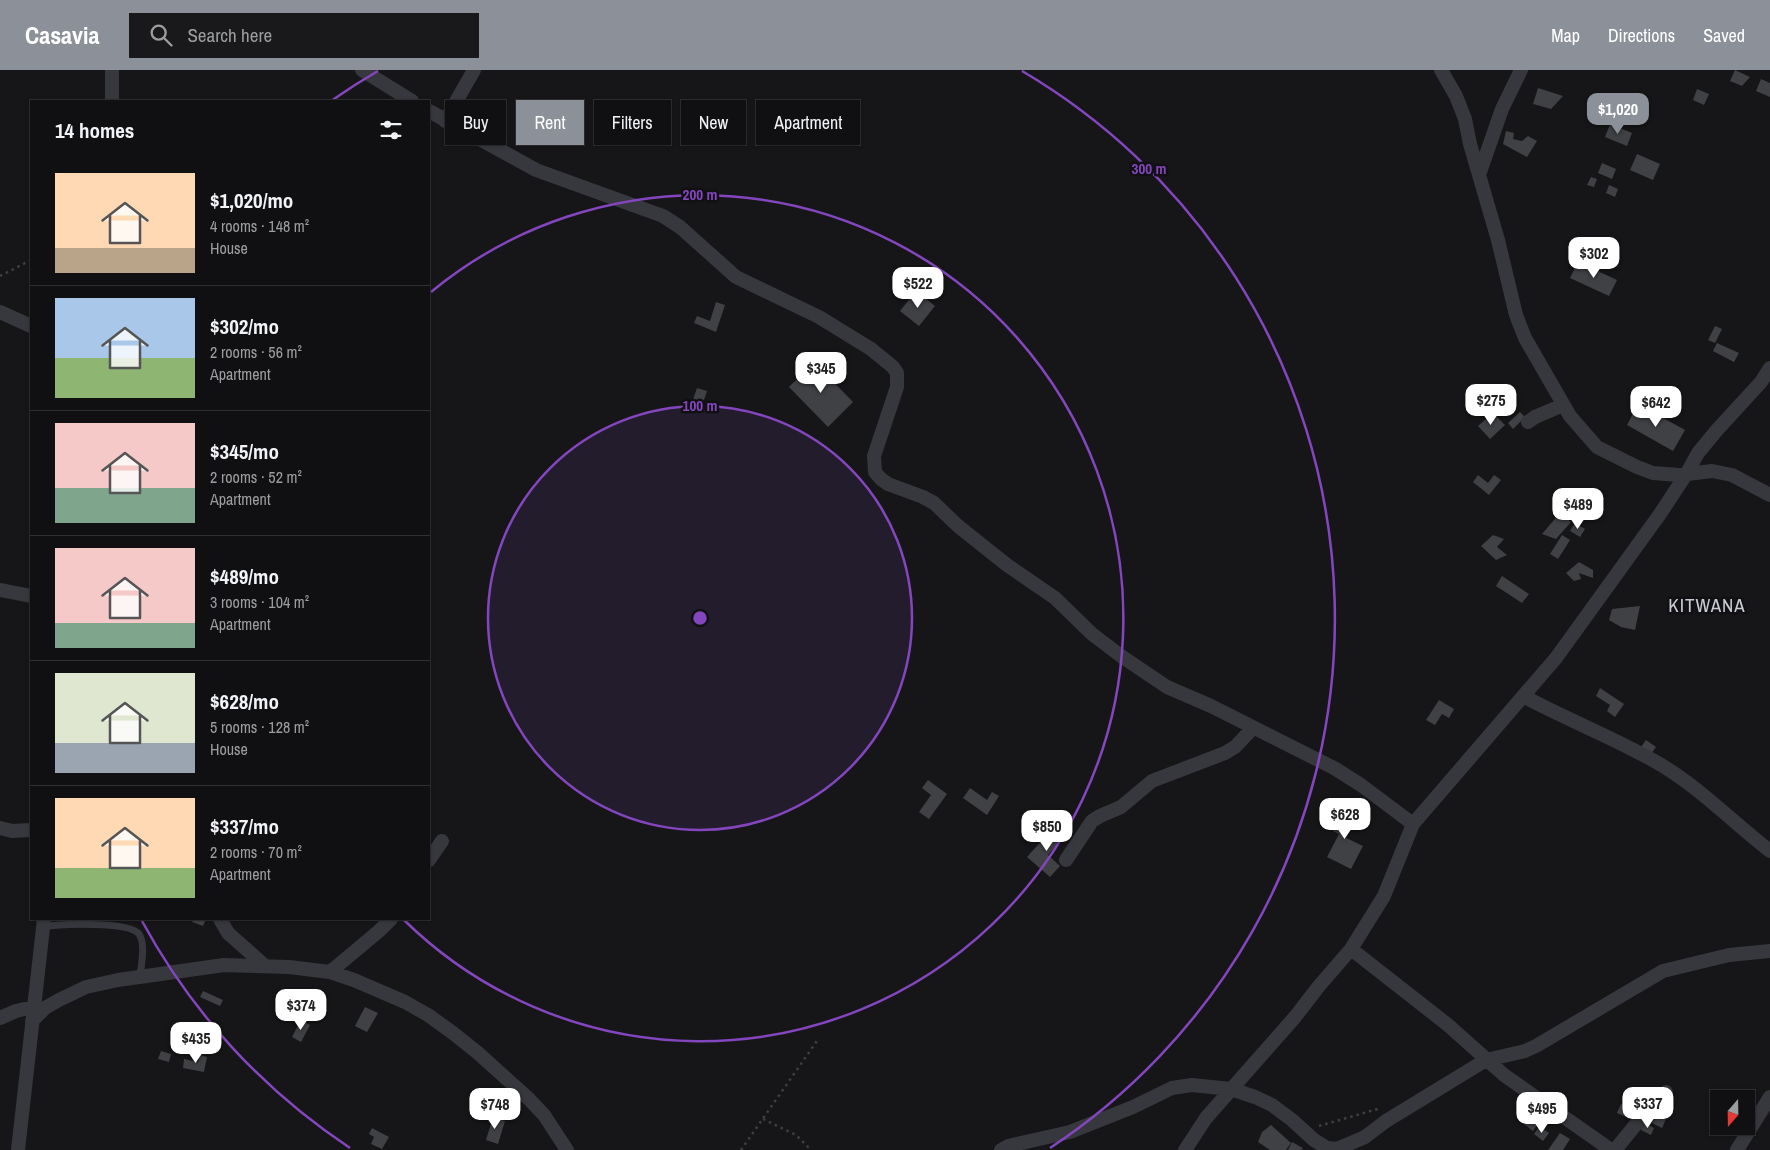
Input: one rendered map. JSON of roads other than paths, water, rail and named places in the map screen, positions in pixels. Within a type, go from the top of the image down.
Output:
[{"type":"street","points":[[112,70],[112,100]]},
{"type":"street","points":[[362,70],[410,100]]},
{"type":"street","points":[[457,100],[474,70]]},
{"type":"street","points":[[1441,70],[1466,118],[1470,144],[1498,240],[1516,315],[1525,338],[1563,405],[1581,431],[1597,447],[1614,457],[1654,473],[1679,475],[1712,471],[1732,475],[1770,495]]},
{"type":"street","points":[[1479,175],[1502,108],[1520,70]]},
{"type":"street","points":[[430,112],[445,121]]},
{"type":"street","points":[[490,145],[536,170],[663,216],[680,227],[736,277],[819,317],[878,355],[893,367],[898,380],[898,387],[874,456],[875,472],[880,479],[934,503],[958,526],[1007,565],[1054,598],[1092,634],[1167,687],[1210,706],[1334,768],[1413,824]]},
{"type":"street","points":[[0,312],[30,326]]},
{"type":"street","points":[[1185,1150],[1206,1118],[1295,1017],[1351,949],[1384,896],[1413,824],[1556,658],[1687,473],[1698,453],[1751,394],[1770,368]]},
{"type":"street","points":[[1528,422],[1563,405]]},
{"type":"street","points":[[2,590],[30,596]]},
{"type":"street","points":[[1523,696],[1663,766],[1720,808],[1770,851]]},
{"type":"street","points":[[1066,860],[1092,821],[1121,807],[1152,781],[1225,753],[1235,747],[1253,728]]},
{"type":"street","points":[[0,828],[30,830]]},
{"type":"street","points":[[430,859],[442,841]]},
{"type":"street","points":[[221,920],[228,933],[265,966]]},
{"type":"street","points":[[330,972],[390,920]]},
{"type":"street","points":[[18,1150],[43,923]]},
{"type":"street","points":[[1351,949],[1448,1024],[1504,1075],[1611,1150]]},
{"type":"street","points":[[1001,1150],[1008,1146],[1070,1132],[1133,1107],[1172,1088],[1192,1085],[1231,1088],[1255,1097],[1272,1105],[1314,1140],[1327,1148],[1338,1149],[1365,1137],[1386,1121],[1486,1060],[1530,1049],[1663,971],[1729,955],[1770,951]]},
{"type":"street","points":[[0,1018],[16,1011],[33,1014],[86,987],[140,976],[224,965],[265,966],[330,972],[389,994],[428,1015],[447,1028],[529,1099],[544,1115],[567,1150]]},
{"type":"street","points":[[1615,1150],[1646,1112],[1666,1092]]},
{"type":"street","points":[[1737,1150],[1770,1097]]},
{"type":"lane","points":[[43,923],[94,924],[131,928],[139,933],[141,939],[140,976]]},
{"type":"district","name":"KITWANA","points":[[1707,605]]}]
